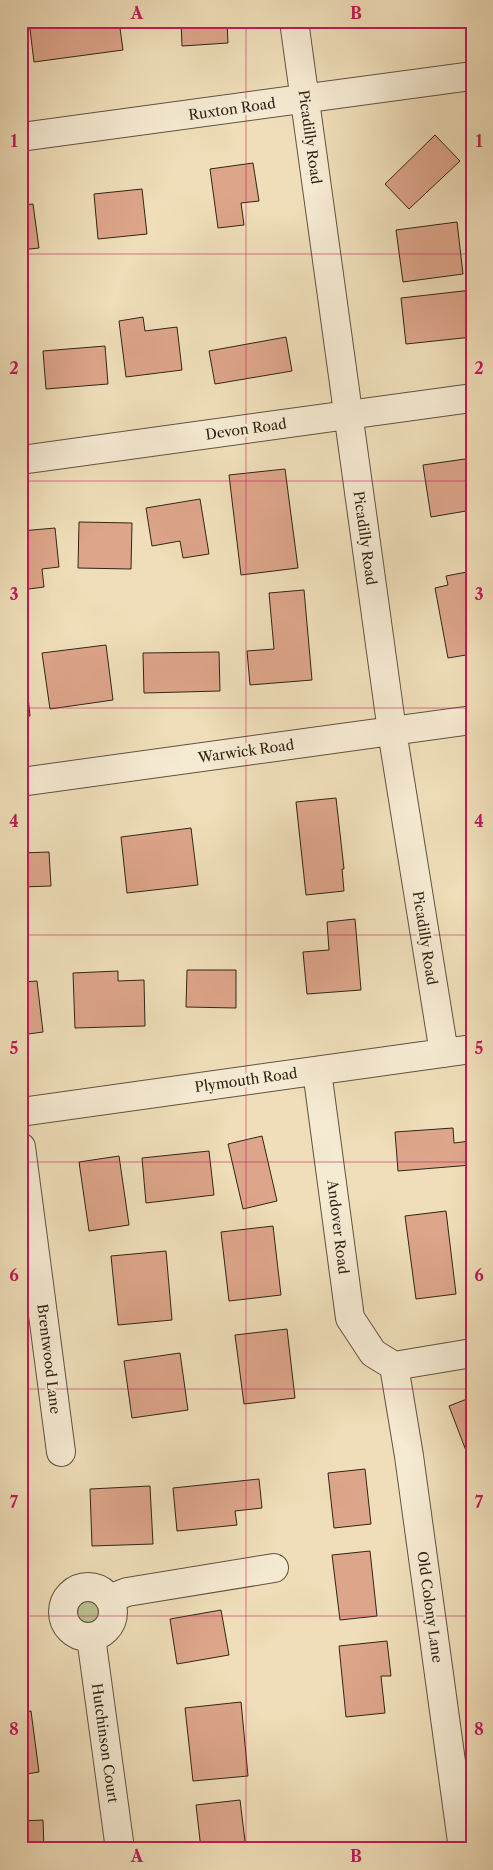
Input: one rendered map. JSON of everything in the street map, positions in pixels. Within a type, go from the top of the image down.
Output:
[{"type":"street","name":"Picadilly Road","points":[[294,21],[392,731],[444,1053]]},
{"type":"street","name":"Ruxton Road","points":[[21,137],[472,76]]},
{"type":"street","name":"Devon Road","points":[[21,460],[472,398]]},
{"type":"street","name":"Warwick Road","points":[[21,782],[472,720]]},
{"type":"street","name":"Plymouth Road","points":[[21,1112],[472,1050]]},
{"type":"street","name":"Andover Road","points":[[317,1070],[350,1318],[373,1353],[394,1366]]},
{"type":"street","name":"Brentwood Lane","points":[[21,1147],[61,1452]]},
{"type":"street","points":[[394,1366],[472,1352]]},
{"type":"street","name":"Old Colony Lane","points":[[394,1366],[409,1456],[463,1849]]},
{"type":"street","points":[[109,1599],[127,1592],[274,1568]]},
{"type":"street","points":[[90,1586],[98,1588],[109,1599],[113,1609],[112,1618],[104,1632],[91,1637],[81,1636],[73,1633],[63,1620],[63,1604],[73,1591],[81,1587],[90,1586]]},
{"type":"street","name":"Hutchinson Court","points":[[91,1637],[120,1849]]},
{"type":"green space","points":[[91,1590],[99,1593],[105,1599],[108,1611],[105,1623],[99,1629],[83,1632],[75,1629],[69,1623],[66,1607],[69,1599],[75,1593]]},
{"type":"building","points":[[29,21],[119,21],[123,50],[34,62]]},
{"type":"building","points":[[181,21],[227,21],[228,43],[182,46]]},
{"type":"building","points":[[435,135],[460,161],[409,209],[385,184]]},
{"type":"building","points":[[253,163],[259,201],[241,203],[244,225],[218,228],[210,169]]},
{"type":"building","points":[[142,189],[147,234],[98,239],[94,194]]},
{"type":"building","points":[[33,204],[39,248],[21,250],[21,205]]},
{"type":"building","points":[[457,222],[463,274],[403,282],[396,230]]},
{"type":"building","points":[[472,290],[472,337],[406,344],[401,298]]},
{"type":"building","points":[[143,317],[145,331],[177,327],[182,370],[126,377],[119,321]]},
{"type":"building","points":[[286,337],[292,371],[215,384],[209,351]]},
{"type":"building","points":[[105,346],[108,384],[46,389],[43,351]]},
{"type":"building","points":[[472,458],[472,510],[431,517],[423,465]]},
{"type":"building","points":[[285,469],[298,568],[241,575],[229,475]]},
{"type":"building","points":[[200,499],[209,554],[183,558],[180,541],[152,546],[146,508]]},
{"type":"building","points":[[79,522],[132,523],[131,569],[78,568]]},
{"type":"building","points":[[55,528],[59,567],[42,569],[44,587],[21,590],[21,531]]},
{"type":"building","points":[[472,571],[472,654],[448,658],[435,588],[448,585],[446,576]]},
{"type":"building","points":[[304,590],[312,680],[250,685],[247,651],[274,649],[269,593]]},
{"type":"building","points":[[106,645],[113,700],[50,709],[42,653]]},
{"type":"building","points":[[219,652],[220,691],[144,693],[143,653]]},
{"type":"building","points":[[21,666],[25,666],[30,716],[21,717]]},
{"type":"building","points":[[336,798],[344,869],[342,869],[344,891],[306,895],[296,802]]},
{"type":"building","points":[[191,828],[198,885],[127,893],[121,837]]},
{"type":"building","points":[[49,852],[51,886],[21,887],[21,853]]},
{"type":"building","points":[[355,919],[361,990],[307,994],[303,952],[329,950],[327,922]]},
{"type":"building","points":[[187,970],[236,970],[236,1008],[186,1007]]},
{"type":"building","points":[[118,971],[118,981],[144,980],[145,1026],[75,1028],[73,973]]},
{"type":"building","points":[[21,977],[22,982],[37,981],[43,1032],[21,1035]]},
{"type":"building","points":[[453,1128],[454,1143],[470,1141],[472,1165],[398,1171],[395,1132]]},
{"type":"building","points":[[262,1136],[277,1201],[243,1209],[228,1144]]},
{"type":"building","points":[[209,1151],[214,1195],[146,1203],[142,1158]]},
{"type":"building","points":[[119,1156],[129,1225],[89,1231],[79,1162]]},
{"type":"building","points":[[446,1211],[456,1294],[416,1299],[405,1216]]},
{"type":"building","points":[[273,1226],[281,1295],[229,1301],[221,1232]]},
{"type":"building","points":[[166,1251],[172,1320],[118,1325],[111,1256]]},
{"type":"building","points":[[287,1329],[295,1398],[244,1404],[235,1335]]},
{"type":"building","points":[[180,1353],[188,1410],[132,1418],[124,1361]]},
{"type":"building","points":[[472,1397],[472,1454],[468,1456],[449,1406]]},
{"type":"building","points":[[365,1469],[371,1524],[334,1528],[328,1473]]},
{"type":"building","points":[[259,1479],[262,1508],[235,1511],[237,1525],[177,1531],[173,1488]]},
{"type":"building","points":[[150,1486],[153,1544],[92,1546],[90,1489]]},
{"type":"building","points":[[370,1551],[377,1616],[340,1620],[332,1555]]},
{"type":"building","points":[[221,1610],[229,1655],[177,1664],[170,1619]]},
{"type":"building","points":[[387,1641],[391,1676],[381,1676],[385,1713],[346,1717],[339,1646]]},
{"type":"building","points":[[241,1702],[248,1776],[193,1781],[185,1708]]},
{"type":"building","points":[[31,1711],[39,1772],[21,1775],[21,1712]]},
{"type":"building","points":[[240,1800],[246,1849],[201,1849],[196,1805]]},
{"type":"building","points":[[43,1820],[44,1849],[21,1849],[21,1821]]}]
